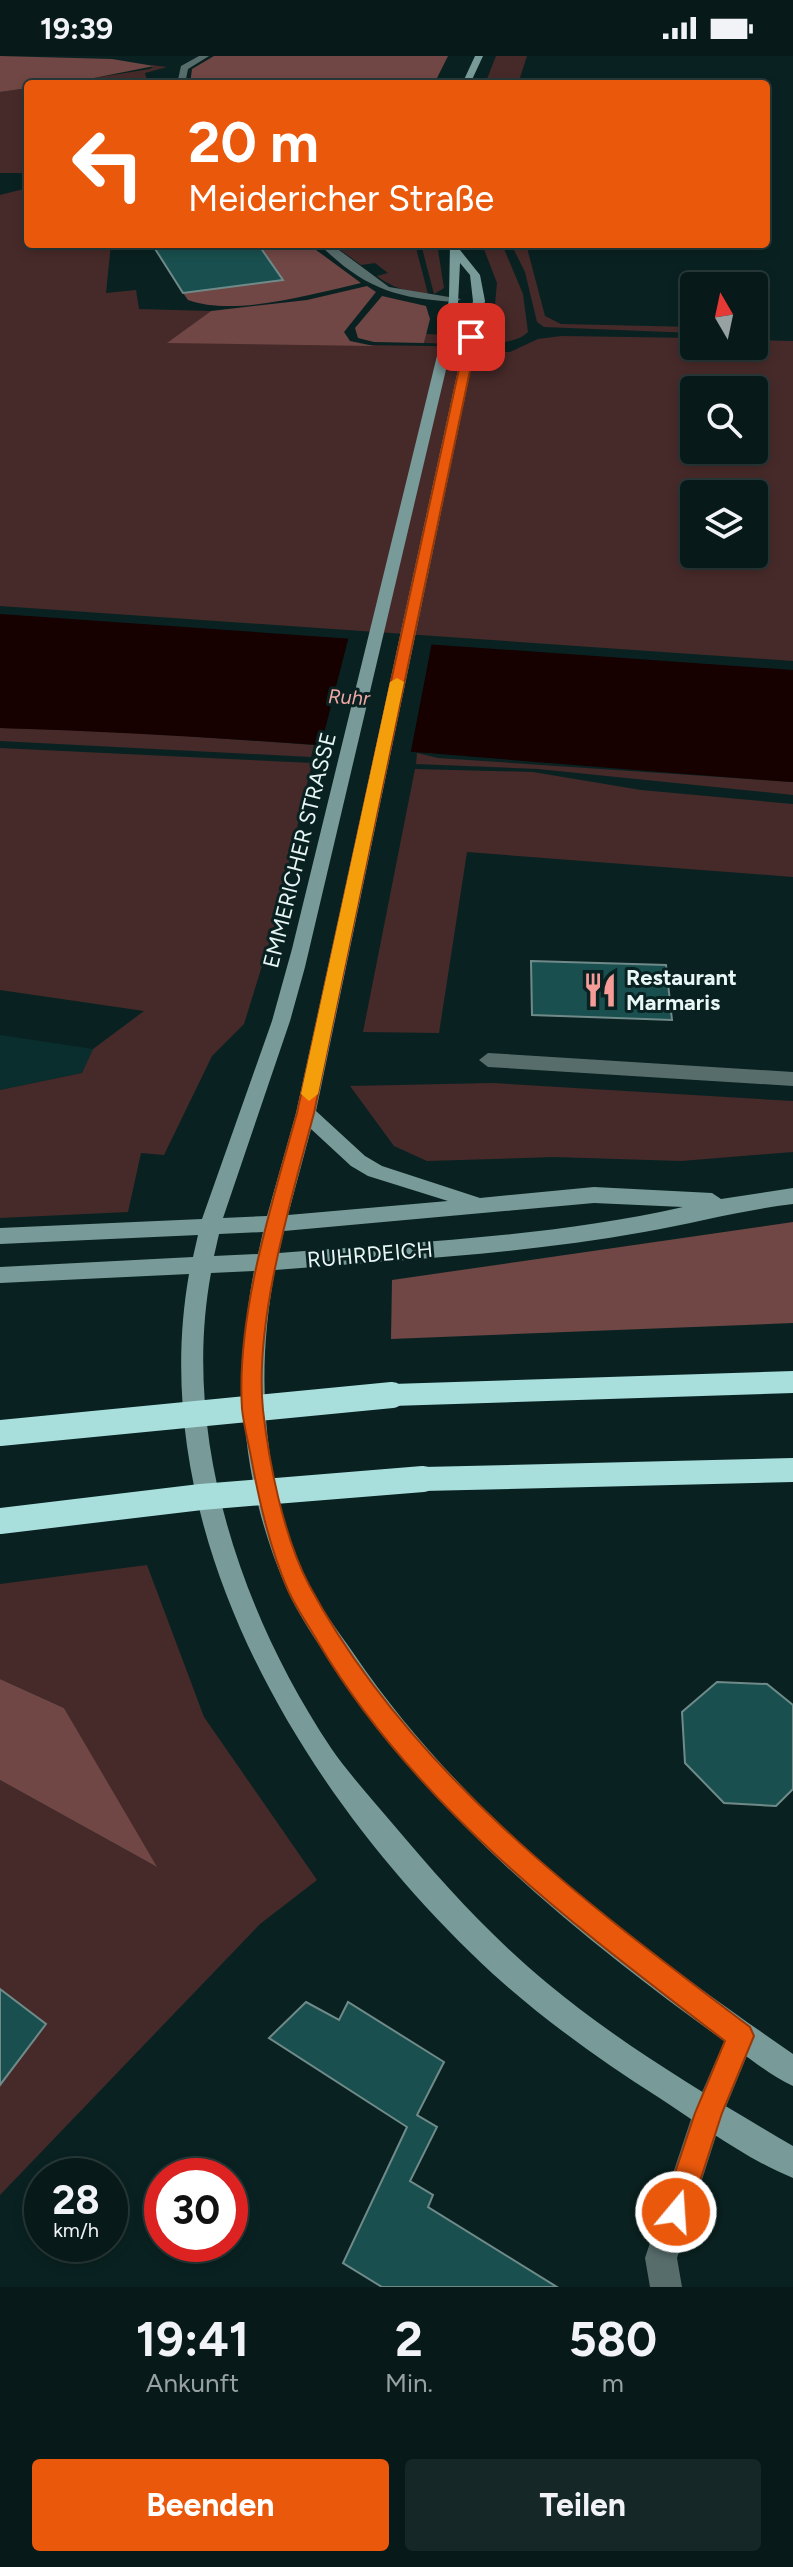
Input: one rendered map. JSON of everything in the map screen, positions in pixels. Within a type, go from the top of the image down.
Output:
[{"type":"highway","points":[[0,1433],[392,1395],[793,1382]]},
{"type":"highway","points":[[0,1521],[201,1497],[423,1479],[793,1470]]},
{"type":"main road","points":[[468,80],[479,56]]},
{"type":"main road","name":"EMMERICHER STRASSE","points":[[456,248],[455,299],[301,949],[281,1022],[231,1152],[207,1227],[193,1321],[193,1406],[215,1520],[251,1628],[320,1755],[417,1873],[505,1965],[602,2042],[708,2113],[793,2163]]},
{"type":"main road","name":"EMMERICHER STRASSE","points":[[456,248],[475,275],[479,301],[306,1113],[276,1224],[255,1334],[253,1409],[271,1511],[298,1587],[343,1663],[384,1722],[484,1826],[615,1941],[741,2036],[793,2071]]},
{"type":"main road","points":[[306,1113],[358,1161],[375,1171],[482,1204]]},
{"type":"main road","name":"RUHRDEICH","points":[[0,1236],[276,1224],[594,1195],[736,1203]]},
{"type":"main road","name":"RUHRDEICH","points":[[0,1275],[269,1262],[482,1245],[644,1224],[736,1203],[793,1196]]},
{"type":"street","points":[[182,80],[184,68],[205,56]]},
{"type":"street","points":[[329,248],[385,289],[413,296],[455,299]]},
{"type":"street","points":[[488,1060],[793,1079]]},
{"type":"street","points":[[666,2287],[661,2258],[708,2113],[741,2036]]},
{"type":"shaded area","points":[[0,56],[112,59],[154,66],[84,80],[24,80],[24,89],[0,92]]},
{"type":"shaded area","points":[[214,56],[448,56],[436,80],[191,80],[192,69]]},
{"type":"shaded area","points":[[496,56],[527,56],[519,80],[487,80]]},
{"type":"shaded area","points":[[151,65],[167,67],[145,73],[147,80],[81,80],[150,69],[153,67]]},
{"type":"shaded area","points":[[24,89],[24,173],[0,173],[0,92]]},
{"type":"shaded area","points":[[24,189],[24,248],[111,248],[106,293],[136,290],[139,309],[211,311],[169,342],[491,347],[500,352],[510,352],[538,339],[561,336],[680,338],[680,360],[768,360],[768,340],[793,341],[793,661],[0,606],[0,195]]},
{"type":"shaded area","points":[[261,248],[313,248],[361,283],[250,305],[207,305],[188,300],[183,293],[282,280]]},
{"type":"shaded area","points":[[338,248],[416,248],[428,294],[389,284],[377,276],[388,273],[375,263],[361,265]]},
{"type":"shaded area","points":[[422,248],[438,248],[444,288],[434,294]]},
{"type":"shaded area","points":[[484,248],[504,248],[523,294],[528,332],[520,338],[494,343],[424,343],[426,334],[492,337],[497,283]]},
{"type":"shaded area","points":[[513,248],[527,248],[545,316],[561,324],[680,327],[680,332],[544,327],[537,322],[525,272]]},
{"type":"shaded area","points":[[367,286],[376,292],[344,332],[350,341],[374,346],[167,343],[211,311],[307,300]]},
{"type":"shaded area","points":[[382,296],[426,306],[430,319],[424,343],[374,342],[358,338],[355,328]]},
{"type":"shaded area","points":[[0,728],[115,731],[314,745],[311,757],[0,741]]},
{"type":"shaded area","points":[[0,748],[312,763],[274,927],[244,1024],[212,1056],[164,1155],[141,1153],[128,1212],[0,1218],[0,1090],[82,1073],[93,1049],[144,1011],[0,990]]},
{"type":"shaded area","points":[[417,753],[438,758],[793,782],[793,795],[538,769],[416,764]]},
{"type":"shaded area","points":[[415,769],[533,772],[641,790],[793,804],[793,877],[467,852],[439,1033],[363,1032]]},
{"type":"shaded area","points":[[0,1035],[93,1049],[82,1073],[0,1090]]},
{"type":"shaded area","points":[[493,1083],[793,1101],[793,1152],[681,1161],[554,1157],[427,1161],[394,1146],[350,1086]]},
{"type":"shaded area","points":[[793,1222],[793,1323],[391,1339],[392,1280]]},
{"type":"shaded area","points":[[147,1565],[204,1717],[317,1880],[260,1924],[35,2158],[24,2158],[24,2170],[0,2195],[0,1780],[155,1866],[64,1708],[0,1679],[0,1584]]},
{"type":"shaded area","points":[[0,1679],[64,1708],[157,1867],[0,1780]]},
{"type":"water","name":"Ruhr","points":[[0,614],[793,670],[793,782],[298,744],[0,728]]},
{"type":"pier","points":[[349,636],[432,642],[410,756],[320,749]]},
{"type":"building","points":[[155,248],[261,248],[283,280],[183,293]]},
{"type":"building","name":"Restaurant Marmaris","points":[[531,961],[666,965],[672,1020],[532,1015]]},
{"type":"building","points":[[717,1682],[767,1684],[793,1705],[793,1789],[776,1806],[724,1803],[685,1763],[682,1712]]},
{"type":"building","points":[[0,1989],[46,2024],[0,2085]]},
{"type":"building","points":[[306,2002],[339,2020],[348,2002],[444,2062],[417,2115],[437,2127],[410,2181],[433,2195],[428,2207],[557,2287],[382,2287],[343,2263],[407,2127],[269,2038]]},
{"type":"slow traffic","points":[[309,1094],[397,682]]},
{"type":"place","name":"Restaurant Marmaris","points":[[600,990]]},
{"type":"route","points":[[471,337],[306,1113],[276,1224],[255,1334],[253,1409],[271,1511],[298,1587],[343,1663],[384,1722],[523,1863],[615,1941],[741,2036],[708,2113],[676,2212]]}]
